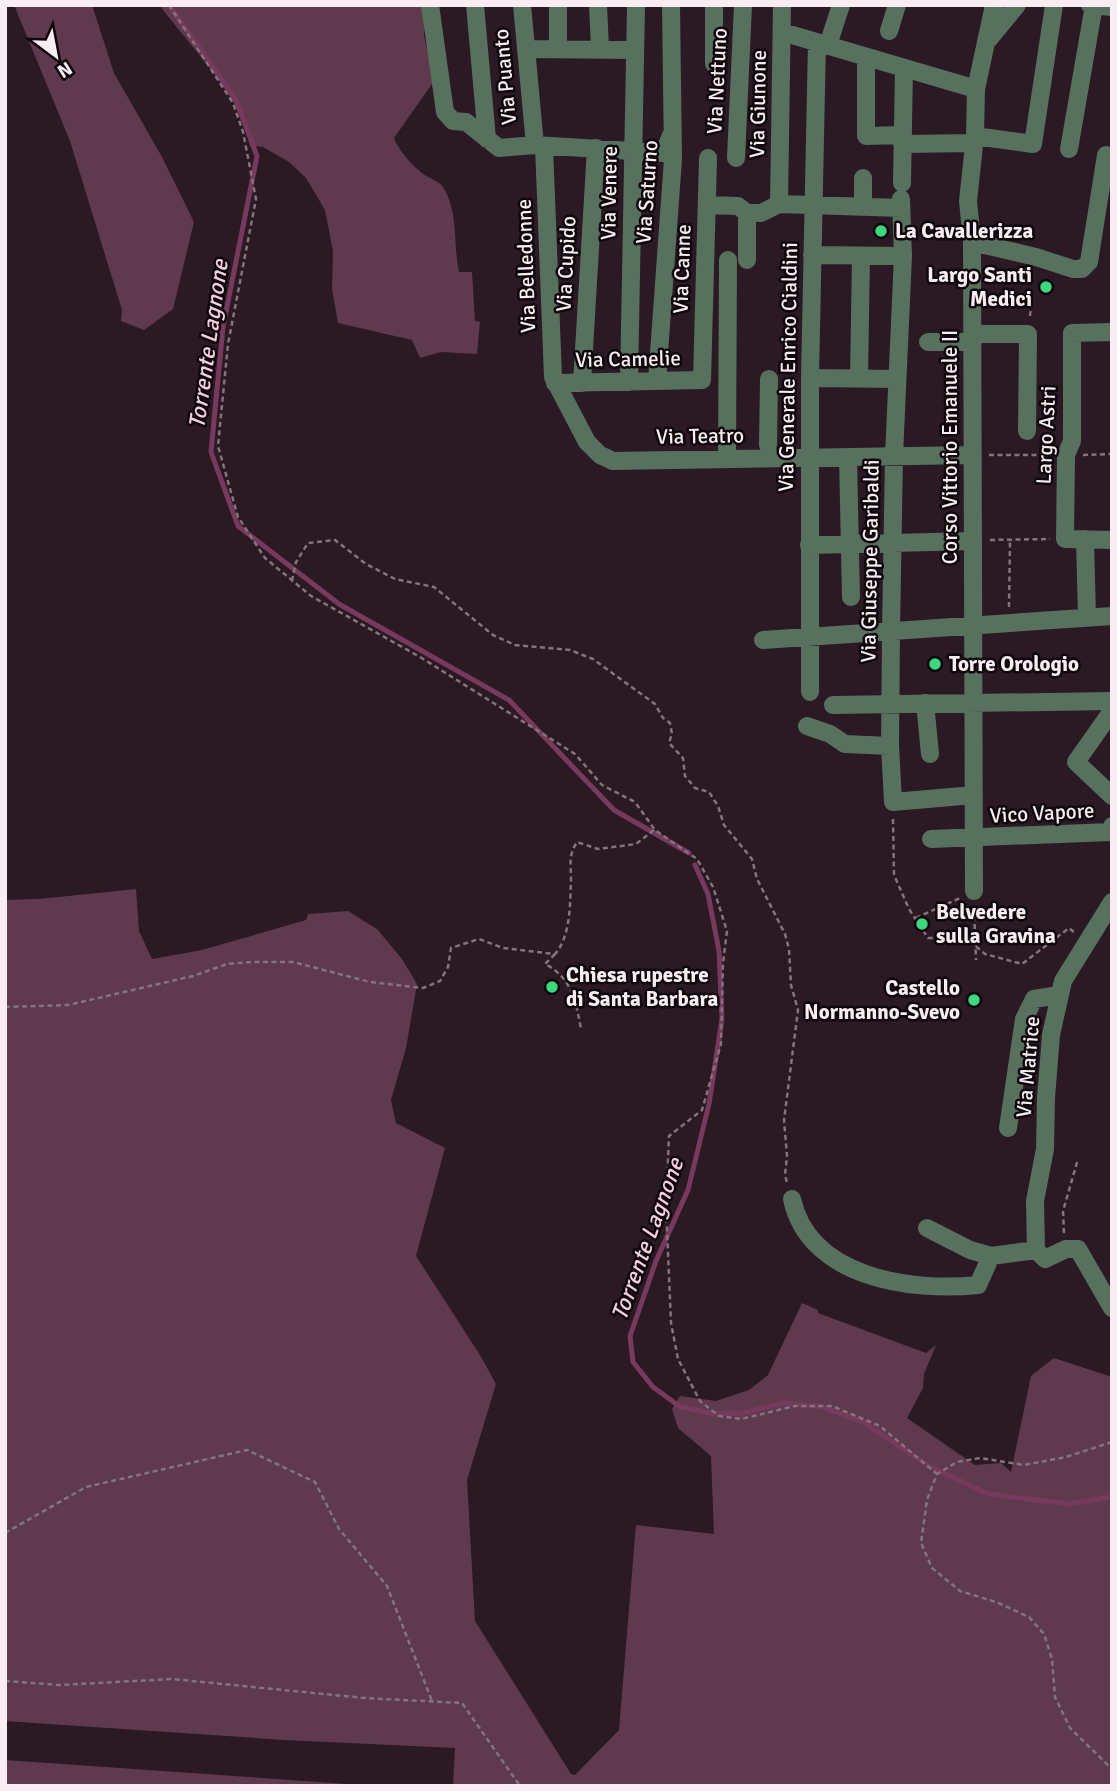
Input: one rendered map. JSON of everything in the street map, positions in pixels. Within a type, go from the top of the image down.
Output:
[{"type":"street","points":[[430,5],[445,112],[453,121],[466,122],[499,148],[540,145],[664,153],[674,129]]},
{"type":"street","points":[[475,5],[487,139]]},
{"type":"street","name":"Via Puanto","points":[[522,5],[540,145]]},
{"type":"street","points":[[558,5],[558,48]]},
{"type":"street","points":[[598,5],[600,49]]},
{"type":"street","name":"Via Venere","points":[[629,382],[636,5]]},
{"type":"street","name":"Via Saturno","points":[[657,381],[674,129],[671,5]]},
{"type":"street","points":[[714,5],[715,64]]},
{"type":"street","name":"Via Nettuno","points":[[736,158],[743,5]]},
{"type":"street","name":"Via Giunone","points":[[779,204],[782,5]]},
{"type":"street","name":"Via Generale Enrico Cialdini","points":[[810,692],[813,206],[822,44],[841,5]]},
{"type":"street","points":[[889,31],[897,5]]},
{"type":"street","name":"Corso Vittorio Emanuele II","points":[[974,891],[971,455],[973,338],[972,242],[968,201],[975,140],[976,89],[994,5]]},
{"type":"street","points":[[987,42],[1017,5]]},
{"type":"street","points":[[866,57],[866,136],[903,140],[975,140],[1033,144],[1054,5]]},
{"type":"street","points":[[1069,149],[1093,5],[1112,7]]},
{"type":"street","points":[[782,32],[976,89]]},
{"type":"street","points":[[526,48],[635,50]]},
{"type":"street","name":"Via Giuseppe Garibaldi","points":[[893,802],[890,746],[891,632],[894,456],[903,256],[901,197],[904,68]]},
{"type":"street","name":"Via Belledonne","points":[[540,145],[552,377],[555,383]]},
{"type":"street","name":"Via Cupido","points":[[582,383],[596,148]]},
{"type":"street","points":[[972,242],[1073,269],[1082,269],[1089,262],[1106,155]]},
{"type":"street","name":"Via Canne","points":[[702,380],[708,158]]},
{"type":"street","points":[[863,178],[863,207]]},
{"type":"street","points":[[706,205],[738,206],[747,213],[761,214],[779,204],[863,207],[901,197]]},
{"type":"street","points":[[747,213],[747,260]]},
{"type":"street","points":[[812,255],[903,256]]},
{"type":"street","points":[[859,379],[861,256]]},
{"type":"street","points":[[727,458],[728,260]]},
{"type":"street","name":"Largo Astri","points":[[1065,539],[1066,455],[1072,441],[1072,333],[1112,332]]},
{"type":"street","points":[[929,342],[1028,334],[1027,431]]},
{"type":"street","points":[[810,378],[897,379]]},
{"type":"street","points":[[768,445],[769,379]]},
{"type":"street","name":"Via Camelie","points":[[555,383],[702,380]]},
{"type":"street","name":"Via Teatro","points":[[555,383],[587,442],[600,455],[613,461],[971,455]]},
{"type":"street","points":[[848,457],[851,597]]},
{"type":"street","points":[[1065,539],[1112,540]]},
{"type":"street","points":[[1085,539],[1087,618]]},
{"type":"street","points":[[809,545],[973,541]]},
{"type":"street","points":[[763,640],[1112,616]]},
{"type":"street","points":[[833,705],[1112,701]]},
{"type":"street","points":[[925,703],[930,754]]},
{"type":"street","points":[[1112,711],[1076,762],[1112,796]]},
{"type":"street","points":[[807,726],[830,734],[845,744],[890,746]]},
{"type":"street","points":[[893,802],[974,795]]},
{"type":"street","points":[[1111,832],[1112,826]]},
{"type":"street","name":"Vico Vapore","points":[[932,839],[1111,832]]},
{"type":"street","name":"Via Matrice","points":[[1036,1250],[1035,1201],[1045,1149],[1051,1035],[1059,995],[1063,981],[1112,902]]},
{"type":"street","points":[[1008,1128],[1024,1019],[1034,999],[1059,995]]},
{"type":"street","points":[[792,1199],[796,1217],[807,1234],[843,1265],[904,1285],[978,1284],[991,1256]]},
{"type":"street","points":[[927,1228],[970,1250],[991,1256],[1036,1250],[1045,1259],[1066,1249],[1078,1249],[1112,1308]]},
{"type":"path","points":[[169,5],[233,103],[243,132],[256,199],[228,344],[218,446],[238,517],[265,558],[311,596],[420,657],[575,754],[602,785],[635,802],[655,830],[697,859],[713,887],[727,931],[723,963],[721,1044],[702,1110],[669,1136],[667,1226],[671,1322],[678,1359],[701,1401],[719,1416],[741,1419],[794,1406],[832,1406],[880,1426],[937,1474]]},
{"type":"path","points":[[971,455],[1112,454]]},
{"type":"path","points":[[973,541],[1065,539]]},
{"type":"path","points":[[292,581],[296,562],[309,543],[334,540],[366,564],[395,579],[434,587],[493,635],[516,645],[570,650],[593,659],[655,704],[663,718],[670,723],[672,734],[669,743],[683,758],[685,776],[695,788],[709,792],[718,806],[724,825],[752,859],[757,879],[785,934],[798,1010],[784,1120],[787,1156],[785,1175],[792,1199]]},
{"type":"path","points":[[1010,540],[1009,610],[1027,611],[1032,621]]},
{"type":"path","points":[[893,802],[894,875],[909,908],[928,938],[967,939],[985,954],[1022,964],[1069,928],[1086,941]]},
{"type":"path","points":[[581,1029],[569,989],[559,971],[545,964],[562,946],[567,924],[571,879],[569,853],[577,842],[598,849],[636,844],[655,830]]},
{"type":"path","points":[[916,918],[974,891],[976,960]]},
{"type":"path","points":[[5,1007],[68,1004],[193,976],[227,964],[251,962],[293,962],[370,982],[423,988],[440,981],[448,967],[451,948],[479,939],[503,948],[555,954]]},
{"type":"path","points":[[1064,1242],[1062,1210],[1078,1158]]},
{"type":"path","points":[[1112,1442],[1066,1457],[1024,1465],[980,1458],[957,1462],[937,1474],[927,1500],[921,1543],[932,1569],[960,1591],[996,1602],[1029,1617],[1044,1634],[1052,1659],[1055,1697],[1070,1728],[1112,1769]]},
{"type":"path","points":[[5,1533],[86,1487],[247,1450],[315,1482],[339,1529],[387,1586],[432,1701]]},
{"type":"path","points":[[5,1681],[60,1685],[172,1679],[363,1698],[462,1703],[520,1786]]},
{"type":"shaded area","points":[[14,5],[92,5],[114,73],[162,157],[194,222],[173,309],[144,330],[121,321],[122,310],[70,141]]},
{"type":"shaded area","points":[[159,5],[425,5],[424,36],[434,81],[394,138],[412,164],[442,185],[448,197],[454,218],[459,272],[472,272],[475,321],[480,322],[477,354],[441,352],[420,358],[412,340],[338,323],[332,289],[333,251],[325,210],[306,178],[289,162],[263,147],[250,146],[247,127],[228,94]]},
{"type":"shaded area","points":[[136,889],[139,931],[152,959],[202,950],[306,920],[308,914],[348,911],[377,929],[402,959],[417,984],[406,1048],[391,1100],[396,1123],[445,1148],[416,1256],[496,1384],[467,1480],[475,1621],[571,1774],[575,1775],[619,1730],[636,1525],[714,1534],[711,1456],[678,1428],[672,1409],[680,1396],[716,1401],[749,1390],[768,1375],[802,1303],[818,1310],[818,1313],[926,1353],[936,1345],[924,1374],[923,1388],[907,1418],[975,1465],[1001,1463],[1011,1472],[1031,1376],[1054,1358],[1112,1377],[1112,1786],[453,1786],[455,1748],[284,1740],[5,1721],[5,900]]},
{"type":"shaded area","points":[[5,1760],[376,1786],[5,1786]]},
{"type":"waterway","name":"Torrente Lagnone","points":[[169,5],[236,100],[257,156],[223,327],[211,452],[238,526],[339,604],[509,700],[614,810],[689,853]]},
{"type":"waterway","name":"Torrente Lagnone","points":[[695,865],[708,894],[719,951],[722,1019],[709,1104],[688,1190],[656,1261],[630,1336],[633,1362],[653,1387],[679,1406],[713,1414],[743,1413],[784,1403],[822,1407],[863,1422],[929,1466],[988,1494],[1069,1504],[1112,1497]]},
{"type":"place","name":"La Cavallerizza","points":[[881,231]]},
{"type":"place","name":"Largo Santi Medici","points":[[1046,287]]},
{"type":"place","name":"Torre Orologio","points":[[935,664]]},
{"type":"place","name":"Belvedere sulla Gravina","points":[[922,924]]},
{"type":"place","name":"Chiesa rupestre di Santa Barbara","points":[[552,987]]},
{"type":"place","name":"Castello Normanno-Svevo","points":[[974,1000]]}]
